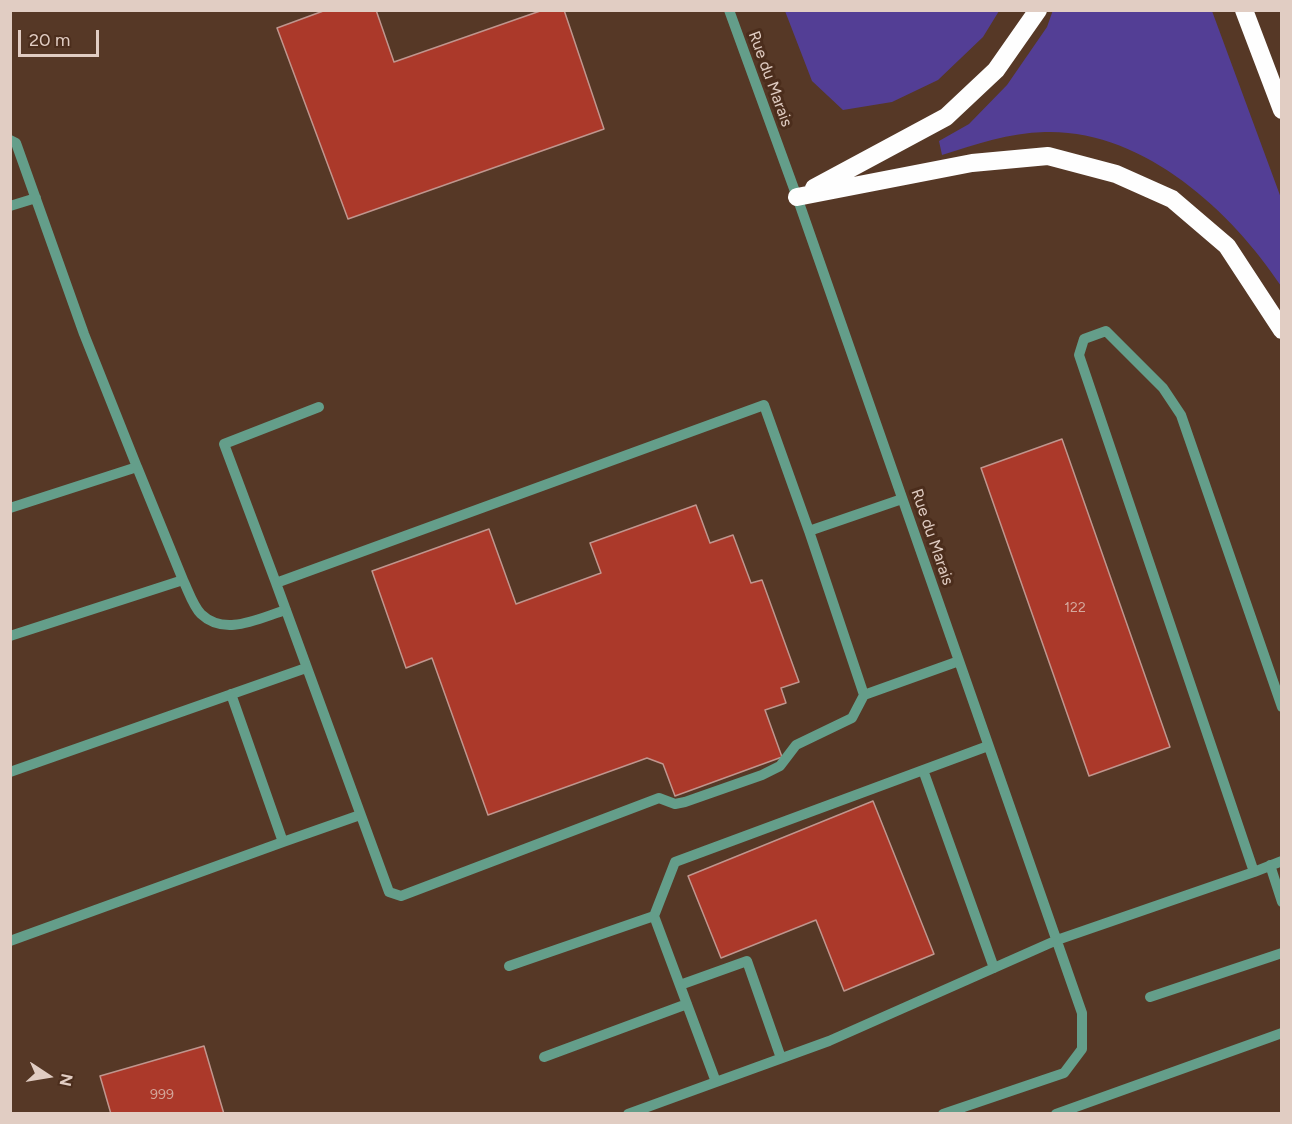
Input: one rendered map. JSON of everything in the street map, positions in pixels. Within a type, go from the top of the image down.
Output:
[{"type":"highway","points":[[797,197],[946,117],[996,70],[1038,10]]},
{"type":"highway","points":[[1244,10],[1281,110]]},
{"type":"highway","points":[[797,197],[972,163],[1048,156],[1116,174],[1172,199],[1227,246],[1281,330]]},
{"type":"street","name":"Rue du Marais","points":[[729,10],[797,197],[1082,1013],[1082,1049],[1065,1073],[943,1113]]},
{"type":"street","points":[[10,140],[16,143],[84,334],[136,466],[199,613],[216,624],[237,626],[286,610]]},
{"type":"street","points":[[10,206],[36,198]]},
{"type":"street","points":[[1254,872],[1079,355],[1084,339],[1106,331],[1163,388],[1181,415],[1281,707]]},
{"type":"street","points":[[276,583],[764,405],[864,695]]},
{"type":"street","points":[[320,407],[224,444],[389,892],[401,896],[659,798],[675,804],[685,802],[762,775],[780,766],[796,745],[852,718],[864,695],[959,661]]},
{"type":"street","points":[[10,508],[136,466]]},
{"type":"street","points":[[809,531],[902,499]]},
{"type":"street","points":[[10,636],[183,580]]},
{"type":"street","points":[[10,772],[306,668]]},
{"type":"street","points":[[231,694],[283,842]]},
{"type":"street","points":[[716,1082],[654,916],[675,862],[988,746]]},
{"type":"street","points":[[923,770],[994,968]]},
{"type":"street","points":[[10,941],[360,814]]},
{"type":"street","points":[[628,1113],[829,1041],[1057,940],[1281,861]]},
{"type":"street","points":[[1270,865],[1281,902]]},
{"type":"street","points":[[509,966],[654,916]]},
{"type":"street","points":[[1150,997],[1281,953]]},
{"type":"street","points":[[680,985],[747,961],[781,1058]]},
{"type":"street","points":[[544,1057],[687,1004]]},
{"type":"street","points":[[1056,1113],[1281,1033]]},
{"type":"shaded area","points":[[1053,10],[1212,11],[1281,198],[1281,286],[1237,229],[1210,203],[1181,179],[1149,159],[1116,144],[1081,135],[1045,132],[1018,134],[942,155],[939,141],[969,124],[1007,85],[1047,27]]},
{"type":"shaded area","points":[[785,11],[999,11],[983,37],[938,80],[892,102],[843,110],[812,81]]},
{"type":"building","points":[[326,10],[376,10],[394,62],[543,10],[564,10],[604,129],[348,219],[277,28]]},
{"type":"building","points":[[1062,439],[1170,747],[1089,776],[981,468]]},
{"type":"building","points":[[696,505],[710,543],[733,535],[751,583],[762,580],[799,682],[781,688],[786,703],[765,710],[782,757],[675,796],[663,764],[647,758],[488,815],[432,658],[406,668],[372,571],[489,529],[516,604],[601,573],[590,543]]},
{"type":"building","points":[[873,801],[934,954],[844,991],[816,920],[721,958],[688,876]]},
{"type":"building","points":[[204,1046],[224,1114],[111,1114],[100,1076]]}]
